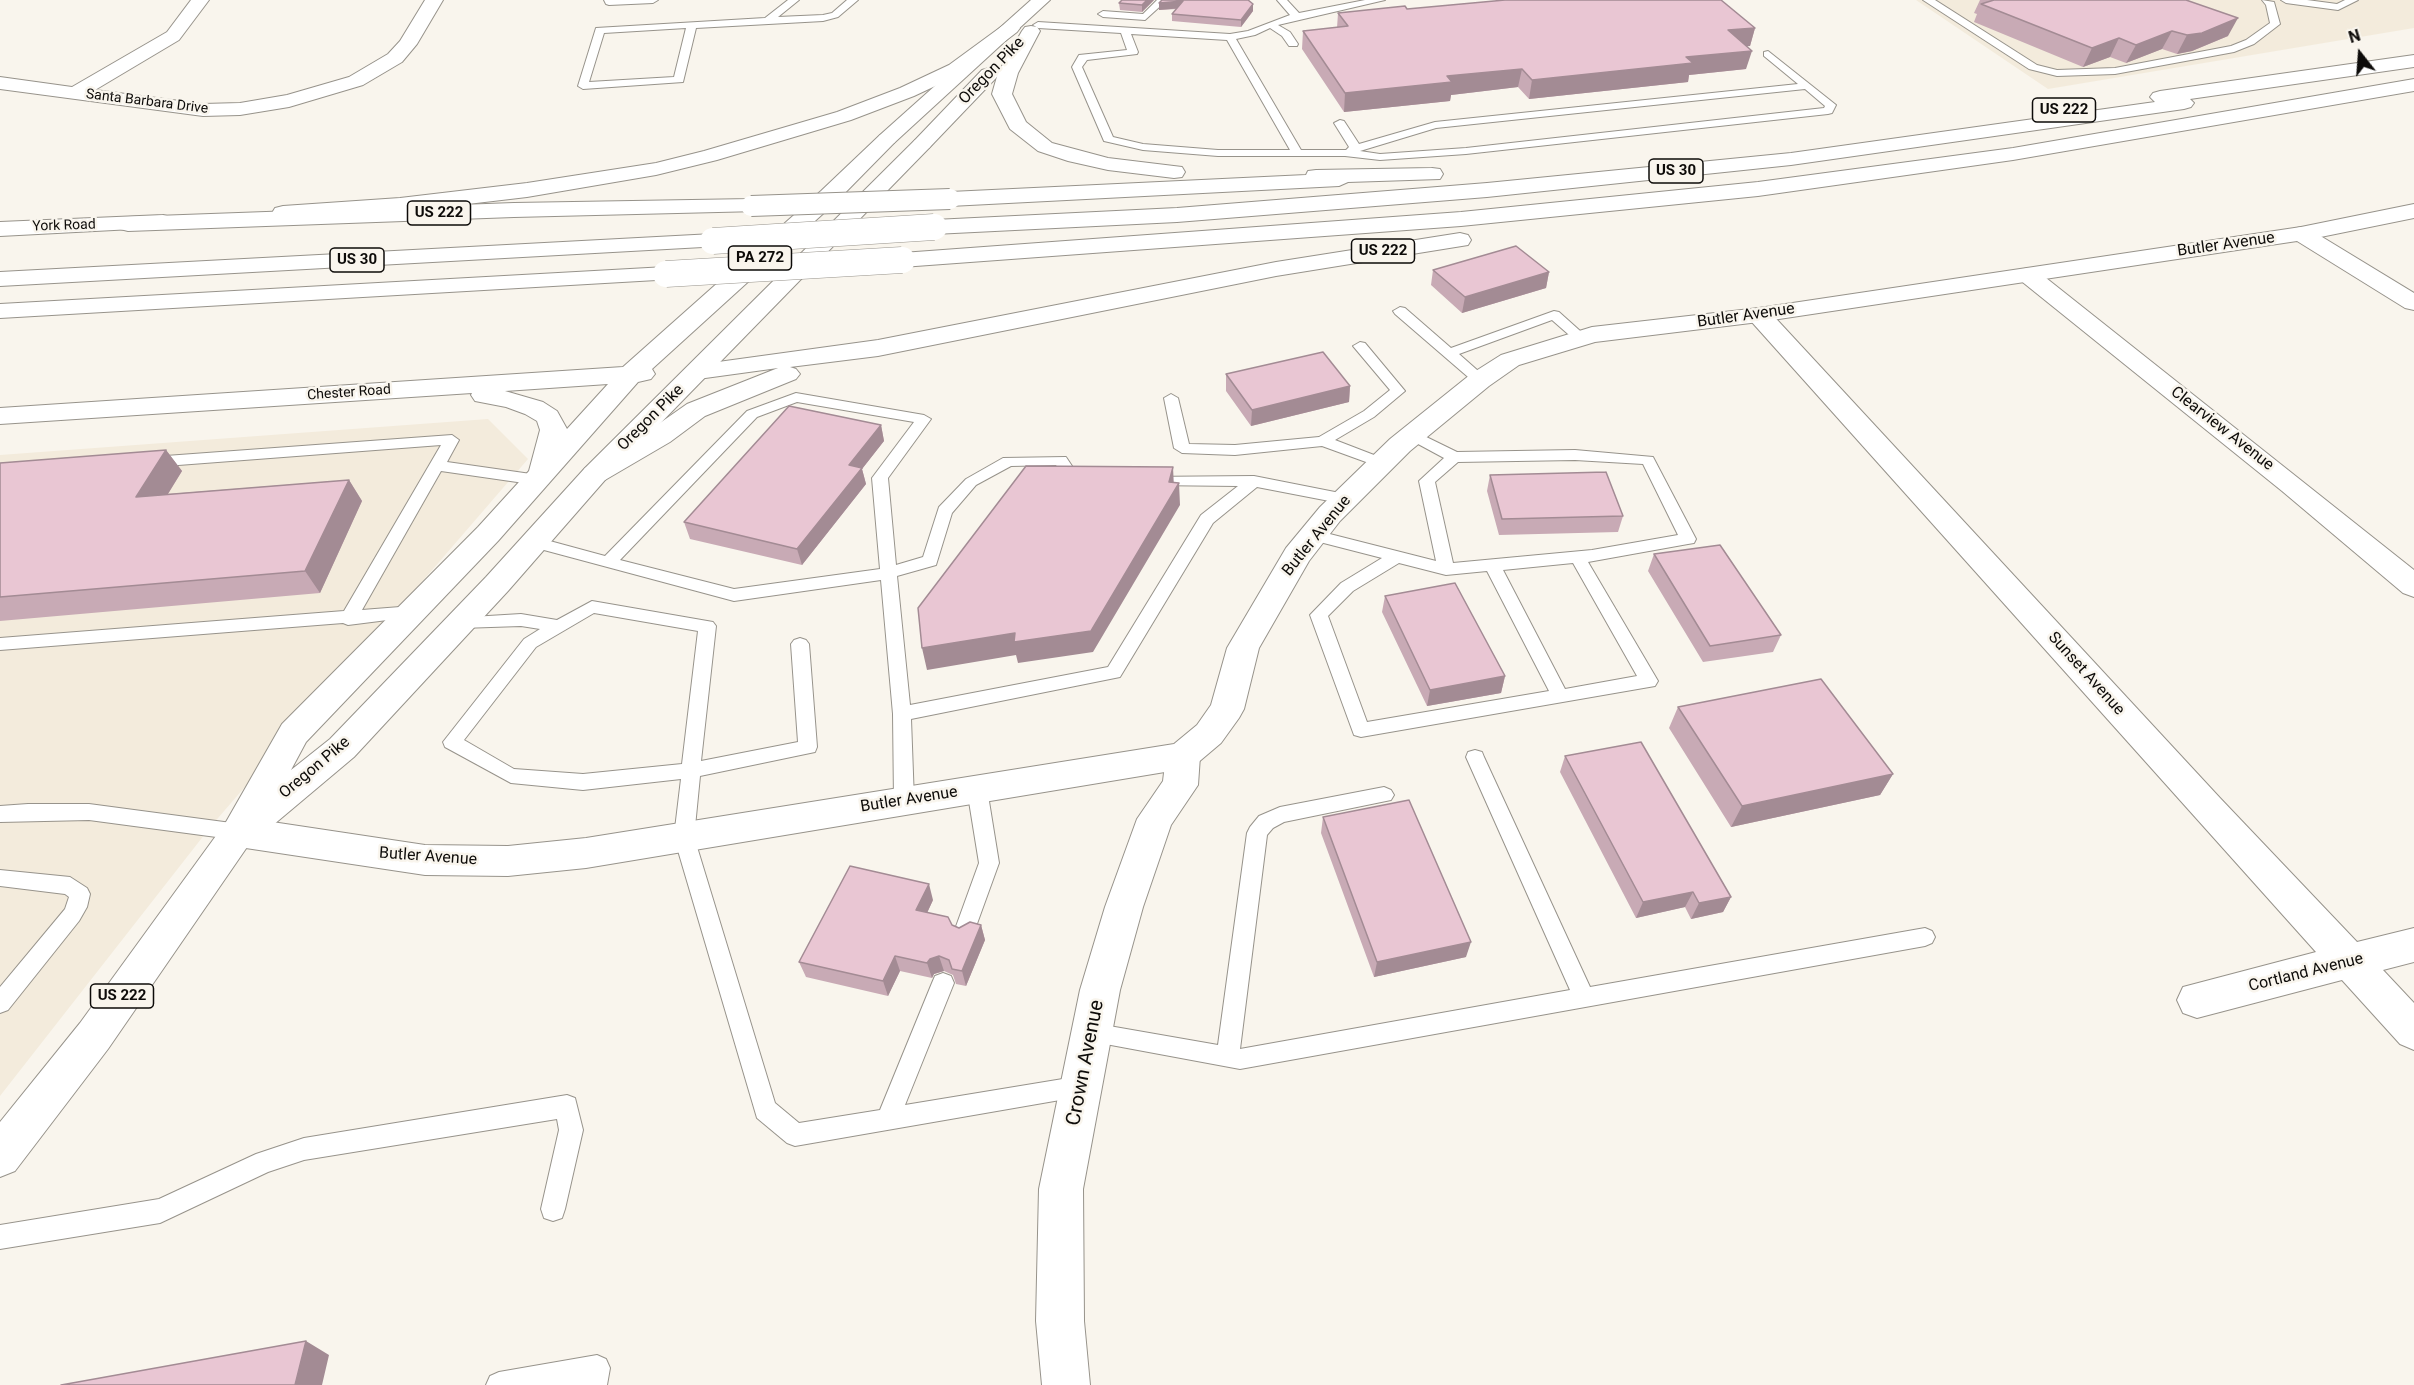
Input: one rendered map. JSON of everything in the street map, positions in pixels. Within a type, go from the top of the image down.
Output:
[{"type":"main road","points":[[75,93],[144,56],[173,36],[200,0]]},
{"type":"main road","name":"Santa Barbara Drive","points":[[0,83],[176,108],[219,111],[254,107],[315,95],[356,81],[395,58],[408,44],[434,0]]},
{"type":"main road","name":"Oregon Pike","points":[[239,832],[342,748],[535,542],[595,474],[922,144],[1047,4]]},
{"type":"main road","name":"Oregon Pike","points":[[0,1156],[94,1036],[239,832],[294,733],[538,480],[630,375],[830,196],[877,138],[1027,28],[1047,4]]},
{"type":"main road","points":[[128,224],[400,205],[527,190],[656,169],[774,138],[844,116],[907,92],[956,69],[1027,28]]},
{"type":"main road","points":[[1027,28],[1008,73],[1002,94],[1017,124],[1028,136],[1045,147],[1074,157],[1108,164],[1210,174],[1303,176],[1479,173]]},
{"type":"main road","name":"US 222","points":[[128,224],[514,210],[751,206],[950,199],[1479,173],[1805,143],[2299,79],[2414,61]]},
{"type":"main road","name":"US 30","points":[[0,311],[902,260],[1461,219],[1645,201],[1892,172],[2120,137],[2414,81]]},
{"type":"main road","name":"US 30","points":[[0,279],[1177,214],[1475,191],[1791,159],[2069,121],[2414,81]]},
{"type":"main road","points":[[774,138],[808,133],[843,135]]},
{"type":"main road","points":[[877,138],[922,144]]},
{"type":"main road","name":"US 222","points":[[595,474],[660,436],[696,410],[779,376],[878,348],[1318,261],[1771,196],[1892,172]]},
{"type":"main road","name":"Butler Avenue","points":[[239,832],[382,855],[437,860],[508,861],[586,854],[1183,756],[1209,734],[1227,710],[1243,648],[1275,591],[1314,535],[1345,499],[1412,435],[1480,380],[1510,360],[1581,338],[1760,315],[2301,234],[2414,211]]},
{"type":"main road","name":"York Road","points":[[0,229],[128,224]]},
{"type":"main road","points":[[2301,234],[2414,303]]},
{"type":"main road","name":"Clearview Avenue","points":[[2028,275],[2292,485],[2414,586]]},
{"type":"main road","name":"Sunset Avenue","points":[[1760,315],[2191,790],[2414,1031]]},
{"type":"main road","name":"Chester Road","points":[[0,416],[698,371],[878,348]]},
{"type":"main road","points":[[338,394],[484,395],[512,400],[534,408],[549,417],[554,430],[538,480]]},
{"type":"main road","name":"Crown Avenue","points":[[1066,1385],[1060,1321],[1061,1189],[1100,990],[1124,907],[1155,819],[1180,785],[1183,756]]},
{"type":"main road","name":"Cortland Avenue","points":[[2197,1000],[2414,945]]},
{"type":"lane","points":[[653,0],[607,7],[583,86],[679,80],[692,25]]},
{"type":"lane","points":[[768,21],[794,0]]},
{"type":"lane","points":[[600,30],[823,18],[834,15],[853,0]]},
{"type":"lane","points":[[1103,14],[1145,17],[1149,9],[1162,0]]},
{"type":"lane","points":[[1282,0],[1296,16]]},
{"type":"lane","points":[[1928,0],[2033,67],[2057,73],[2115,71],[2234,49],[2250,42],[2275,24],[2271,4],[2267,0]]},
{"type":"lane","points":[[2286,0],[2338,7],[2353,0]]},
{"type":"lane","points":[[1027,28],[1090,28],[1230,37],[1251,33],[1270,24],[1333,4],[1383,1]]},
{"type":"lane","points":[[1090,28],[1112,5],[1123,6]]},
{"type":"lane","points":[[1270,24],[1286,34],[1293,44]]},
{"type":"lane","points":[[1125,31],[1133,52],[1083,57],[1077,67],[1108,139],[1143,147],[1189,151],[1298,154],[1350,151],[1435,125],[1573,125],[1828,111],[1831,105],[1768,54]]},
{"type":"lane","points":[[1230,37],[1298,154]]},
{"type":"lane","points":[[1350,151],[1380,158],[1807,86]]},
{"type":"lane","points":[[1340,123],[1350,151]]},
{"type":"lane","points":[[1400,310],[1480,380]]},
{"type":"lane","points":[[1449,353],[1554,315],[1581,338]]},
{"type":"lane","points":[[1171,398],[1182,448],[1235,450],[1323,441],[1369,414],[1398,391],[1360,346]]},
{"type":"lane","points":[[608,562],[752,414],[796,397],[924,418],[880,478],[902,714],[904,801]]},
{"type":"lane","points":[[1314,535],[1446,568],[1578,558],[1688,539],[1648,460],[1575,455],[1454,457],[1412,435]]},
{"type":"lane","points":[[131,464],[452,440],[348,619]]},
{"type":"lane","points":[[1323,441],[1382,463]]},
{"type":"lane","points":[[1446,568],[1426,481],[1454,457]]},
{"type":"lane","points":[[535,542],[734,595],[889,573],[930,561],[945,511],[971,482],[1008,461],[1061,460],[1073,480],[1096,480]]},
{"type":"lane","points":[[438,466],[538,480]]},
{"type":"lane","points":[[1130,480],[1254,481],[1345,499]]},
{"type":"lane","points":[[902,714],[1114,672],[1207,519],[1254,481]]},
{"type":"lane","points":[[1398,556],[1347,587],[1319,615],[1361,730],[1649,681],[1578,558]]},
{"type":"lane","points":[[1492,565],[1560,696]]},
{"type":"lane","points":[[800,644],[808,747],[691,770],[583,782],[511,776],[452,742],[530,643],[592,607],[707,626],[691,770],[684,837],[765,1110],[795,1135],[1081,1087]]},
{"type":"lane","points":[[0,644],[348,619],[412,612]]},
{"type":"lane","points":[[460,622],[521,620],[558,626]]},
{"type":"lane","points":[[1475,758],[1584,997]]},
{"type":"lane","points":[[964,932],[989,863],[977,789]]},
{"type":"lane","points":[[1228,1056],[1257,833],[1266,822],[1280,815],[1384,795]]},
{"type":"lane","points":[[0,814],[89,812],[239,832]]},
{"type":"lane","points":[[0,878],[70,886],[80,894],[77,907],[72,915],[0,1003]]},
{"type":"lane","points":[[1092,1033],[1240,1059],[1925,937]]},
{"type":"lane","points":[[888,1119],[943,982]]},
{"type":"lane","points":[[0,1238],[160,1211],[264,1162],[304,1149],[567,1106],[571,1130],[553,1209]]},
{"type":"lane","points":[[499,1385],[597,1368],[594,1385]]},
{"type":"shaded area","points":[[1916,0],[2414,0],[2414,28],[2048,89]]},
{"type":"shaded area","points":[[488,419],[528,459],[212,825],[0,1096],[0,455]]},
{"type":"building","points":[[1122,0],[1147,0],[1142,5],[1119,3]]},
{"type":"building","points":[[1162,0],[1248,0],[1253,4],[1241,20],[1172,14],[1183,1],[1159,3]]},
{"type":"building","points":[[1505,0],[1721,0],[1755,28],[1728,30],[1752,51],[1686,57],[1693,63],[1532,80],[1522,69],[1447,76],[1452,82],[1345,93],[1303,31],[1348,26],[1338,13]]},
{"type":"building","points":[[1994,0],[2186,0],[2238,18],[2202,33],[2187,35],[2172,31],[2136,45],[2119,38],[2092,48],[1981,4]]},
{"type":"building","points":[[1516,246],[1549,272],[1465,297],[1433,270]]},
{"type":"building","points":[[1323,352],[1350,386],[1252,410],[1226,374]]},
{"type":"building","points":[[789,406],[881,425],[849,465],[862,468],[797,549],[684,522]]},
{"type":"building","points":[[166,450],[136,497],[349,480],[305,571],[0,597],[0,463]]},
{"type":"building","points":[[1026,466],[1173,467],[1169,482],[1179,483],[1091,631],[1014,642],[1015,633],[922,648],[918,608]]},
{"type":"building","points":[[1606,472],[1623,516],[1502,519],[1490,475]]},
{"type":"building","points":[[1720,545],[1781,635],[1710,646],[1654,554]]},
{"type":"building","points":[[1455,583],[1505,676],[1430,690],[1385,596]]},
{"type":"building","points":[[1821,679],[1893,774],[1742,806],[1678,707]]},
{"type":"building","points":[[1641,742],[1731,897],[1699,903],[1693,892],[1643,902],[1565,756]]},
{"type":"building","points":[[1409,800],[1471,942],[1377,962],[1323,817]]},
{"type":"building","points":[[850,866],[929,884],[916,910],[948,917],[952,925],[959,928],[970,922],[981,925],[962,971],[952,969],[949,960],[939,956],[930,959],[927,963],[895,956],[883,981],[799,962]]},
{"type":"building","points":[[306,1341],[295,1385],[61,1385]]}]
